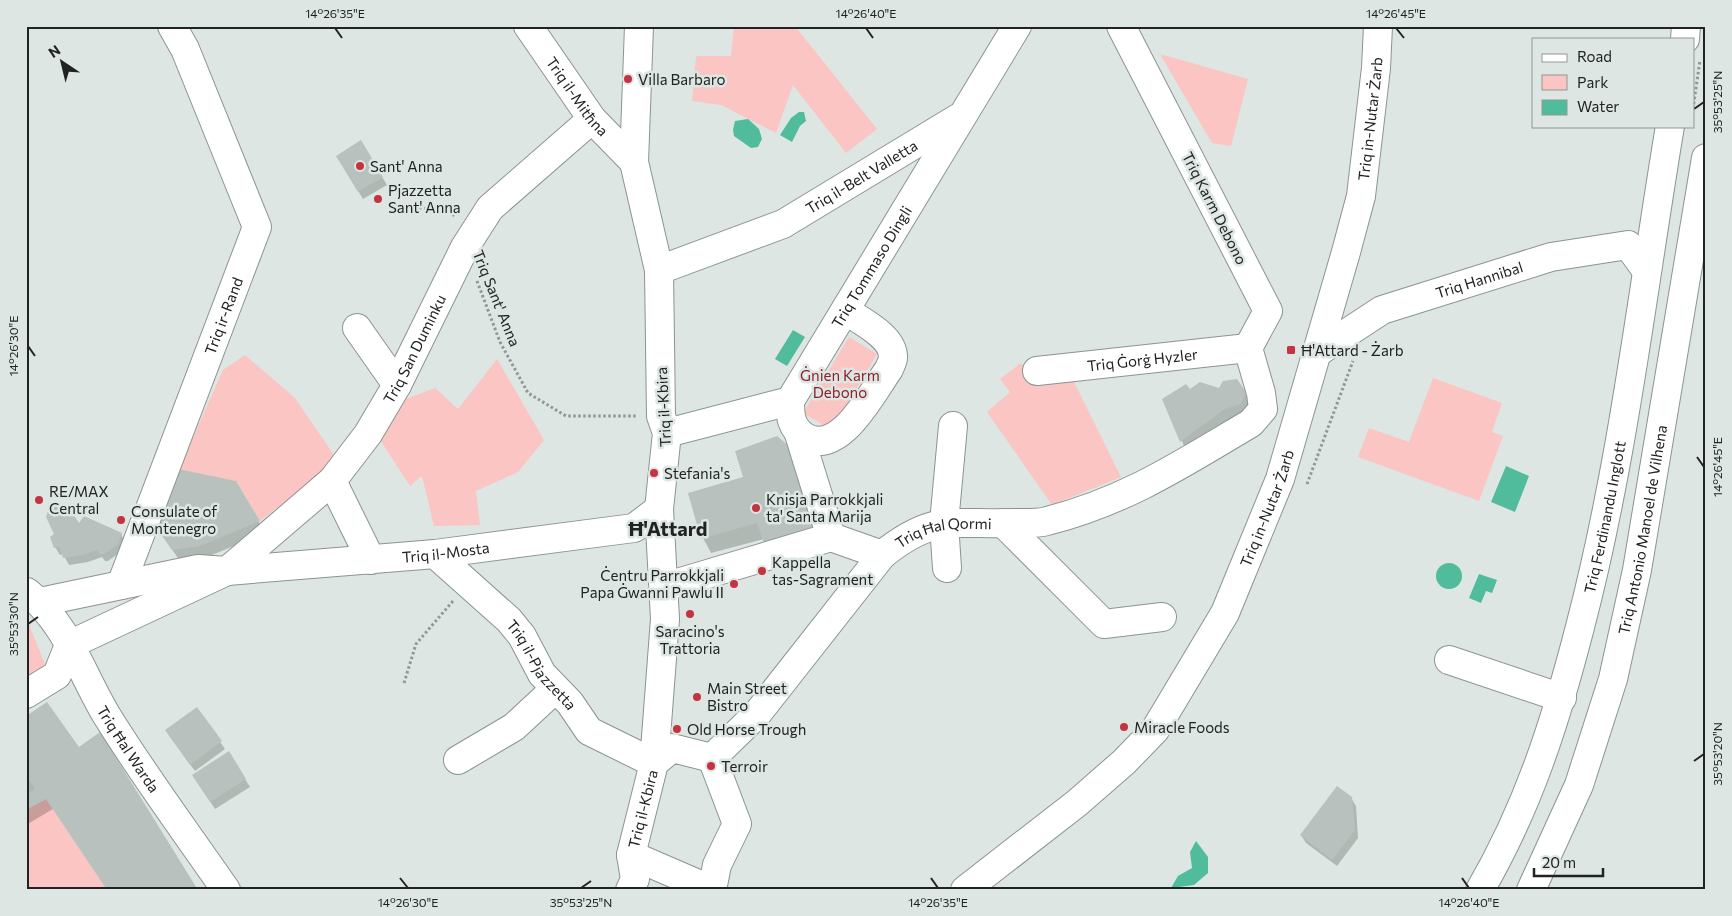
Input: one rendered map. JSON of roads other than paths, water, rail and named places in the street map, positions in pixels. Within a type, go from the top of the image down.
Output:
[{"type":"main road","name":"Triq ir-Rand","points":[[121,584],[257,228],[185,49],[172,26]]},
{"type":"main road","name":"Triq il-Mitħna","points":[[528,26],[592,119],[634,162]]},
{"type":"main road","name":"Triq il-Kbira","points":[[630,890],[635,880],[631,855],[654,763],[665,619],[659,509],[664,425],[660,270],[634,162],[639,26]]},
{"type":"main road","name":"Triq il-Belt Valletta","points":[[660,270],[783,224],[961,116],[1017,26]]},
{"type":"main road","name":"Triq Karm Debono","points":[[1121,26],[1268,311],[1248,348]]},
{"type":"main road","name":"Triq in-Nutar Żarb","points":[[965,890],[1077,803],[1124,762],[1155,730],[1225,613],[1280,479],[1346,252],[1360,196],[1376,68],[1378,26]]},
{"type":"main road","points":[[1686,26],[1690,38]]},
{"type":"main road","name":"Triq Tommaso Dingli","points":[[793,418],[845,310],[961,116]]},
{"type":"main road","name":"Triq San Duminku","points":[[227,572],[332,481],[368,434],[397,385],[464,247],[490,208],[592,119]]},
{"type":"main road","name":"Triq Ferdinandu Inglott","points":[[1480,890],[1539,768],[1562,698],[1596,567],[1623,424],[1670,128]]},
{"type":"main road","name":"Triq Antonio Manoel de Vilhena","points":[[1531,890],[1579,785],[1613,679],[1636,570],[1702,205],[1706,158]]},
{"type":"main road","name":"Triq Hannibal","points":[[1315,354],[1382,310],[1551,257],[1628,245],[1646,270]]},
{"type":"main road","points":[[793,418],[812,442],[828,442],[843,432],[889,369],[893,358],[890,346],[883,336],[845,310]]},
{"type":"main road","points":[[357,328],[397,385]]},
{"type":"main road","name":"Triq Ġorġ Hyzler","points":[[1037,371],[1248,348]]},
{"type":"main road","name":"Triq Ħal Qormi","points":[[712,758],[757,714],[882,555],[901,540],[921,529],[944,522],[1002,524],[1044,522],[1099,506],[1143,487],[1251,423],[1263,409],[1261,393],[1248,348]]},
{"type":"main road","points":[[664,425],[793,418]]},
{"type":"main road","points":[[793,418],[831,537]]},
{"type":"main road","points":[[947,568],[944,522],[953,426]]},
{"type":"main road","points":[[332,481],[370,560]]},
{"type":"main road","name":"Triq il-Mosta","points":[[33,597],[121,584],[198,569],[227,572],[435,554],[634,528],[659,509]]},
{"type":"main road","points":[[1002,524],[1104,624],[1162,617]]},
{"type":"main road","points":[[664,587],[831,537],[882,555]]},
{"type":"main road","name":"Triq il-Pjazzetta","points":[[435,554],[509,620],[522,636],[542,674],[570,702],[589,731],[654,763]]},
{"type":"main road","name":"Triq il-Mosta","points":[[70,645],[227,572]]},
{"type":"main road","name":"Triq Ħal Warda","points":[[33,597],[70,645],[97,699],[118,733],[226,890]]},
{"type":"main road","points":[[26,694],[57,675],[70,645]]},
{"type":"main road","points":[[1450,660],[1562,698]]},
{"type":"main road","points":[[458,760],[514,727],[555,689]]},
{"type":"main road","points":[[631,855],[712,890],[717,865],[737,824],[712,758],[672,748],[654,763]]},
{"type":"water","points":[[799,112],[804,112],[806,121],[800,126],[792,142],[780,135],[791,118]]},
{"type":"water","points":[[748,119],[759,129],[762,139],[758,147],[751,148],[734,136],[735,121]]},
{"type":"water","points":[[793,330],[805,337],[787,366],[775,359]]},
{"type":"water","points":[[1506,466],[1529,476],[1515,512],[1491,502]]},
{"type":"water","points":[[1449,563],[1458,567],[1462,576],[1458,585],[1449,589],[1440,585],[1436,576],[1440,567]]},
{"type":"water","points":[[1479,574],[1497,580],[1492,593],[1486,591],[1481,603],[1469,598]]},
{"type":"water","points":[[1196,841],[1208,857],[1208,873],[1194,885],[1171,888],[1178,876],[1192,868],[1190,852]]},
{"type":"place","name":"Villa Barbaro","points":[[628,79]]},
{"type":"place","name":"Sant' Anna","points":[[360,166]]},
{"type":"place","name":"Pjazzetta Sant' Anna","points":[[378,199]]},
{"type":"place","name":"Ħ'Attard - Żarb","points":[[1291,350]]},
{"type":"place","name":"Stefania's","points":[[654,473]]},
{"type":"place","name":"RE/MAX Central","points":[[39,500]]},
{"type":"place","name":"Knisja Parrokkjali ta' Santa Marija","points":[[756,508]]},
{"type":"place","name":"Consulate of Montenegro","points":[[121,520]]},
{"type":"place","name":"Kappella tas-Sagrament","points":[[762,571]]},
{"type":"place","name":"Ċentru Parrokkjali Papa Ġwanni Pawlu II","points":[[734,584]]},
{"type":"place","name":"Saracino's Trattoria","points":[[690,614]]},
{"type":"place","name":"Main Street Bistro","points":[[697,697]]},
{"type":"place","name":"Miracle Foods","points":[[1124,727]]},
{"type":"place","name":"Old Horse Trough","points":[[677,729]]},
{"type":"place","name":"Terroir","points":[[711,766]]},
{"type":"district","name":"Ħ'Attard","points":[[668,528]]},
{"type":"park label","name":"Ġnien Karm Debono","points":[[840,384]]}]
